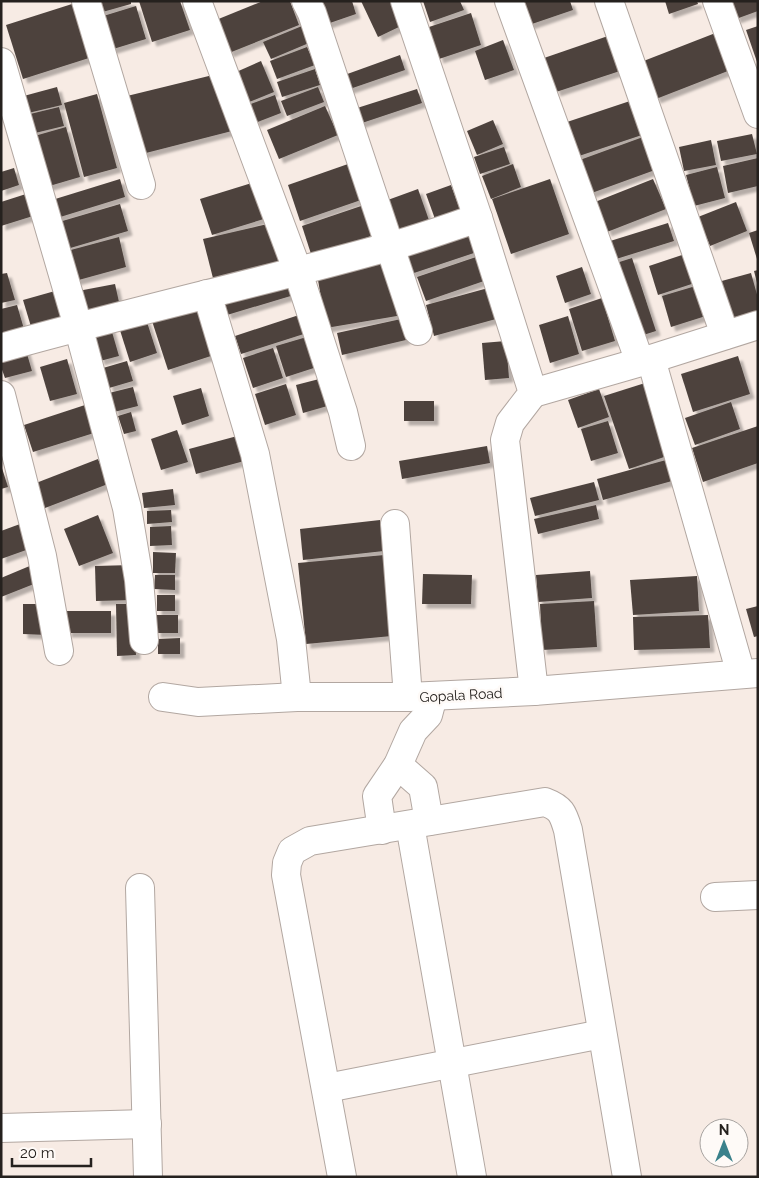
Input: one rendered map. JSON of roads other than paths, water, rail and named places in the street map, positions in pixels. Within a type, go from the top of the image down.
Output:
[{"type":"street","points":[[86,1],[141,185]]},
{"type":"street","points":[[197,1],[298,272],[344,412],[351,446]]},
{"type":"street","points":[[306,1],[312,13],[418,331]]},
{"type":"street","points":[[405,1],[478,218],[533,393]]},
{"type":"street","points":[[508,1],[646,360],[749,674]]},
{"type":"street","points":[[609,1],[725,335]]},
{"type":"street","points":[[717,1],[758,114]]},
{"type":"street","points":[[1,62],[78,326],[127,508],[140,580],[144,640]]},
{"type":"street","points":[[1,348],[78,326],[298,272],[390,246],[478,218]]},
{"type":"street","points":[[207,294],[256,454],[291,638],[297,698]]},
{"type":"street","points":[[534,691],[505,440],[510,423],[533,393],[758,325]]},
{"type":"street","points":[[1,394],[42,556],[59,651]]},
{"type":"street","points":[[382,830],[376,796],[398,765],[413,732],[428,715],[421,696],[395,524]]},
{"type":"street","name":"Gopala Road","points":[[163,698],[198,702],[421,696],[534,691],[749,674]]},
{"type":"street","points":[[398,765],[423,787],[420,823],[451,1063],[472,1177]]},
{"type":"street","points":[[342,1177],[286,875],[287,863],[292,851],[310,842],[545,802],[557,807],[564,818],[568,830],[627,1177]]},
{"type":"street","points":[[140,888],[148,1177]]},
{"type":"street","points":[[715,897],[758,895]]},
{"type":"street","points":[[327,1088],[602,1034]]},
{"type":"street","points":[[1,1128],[147,1124]]}]
